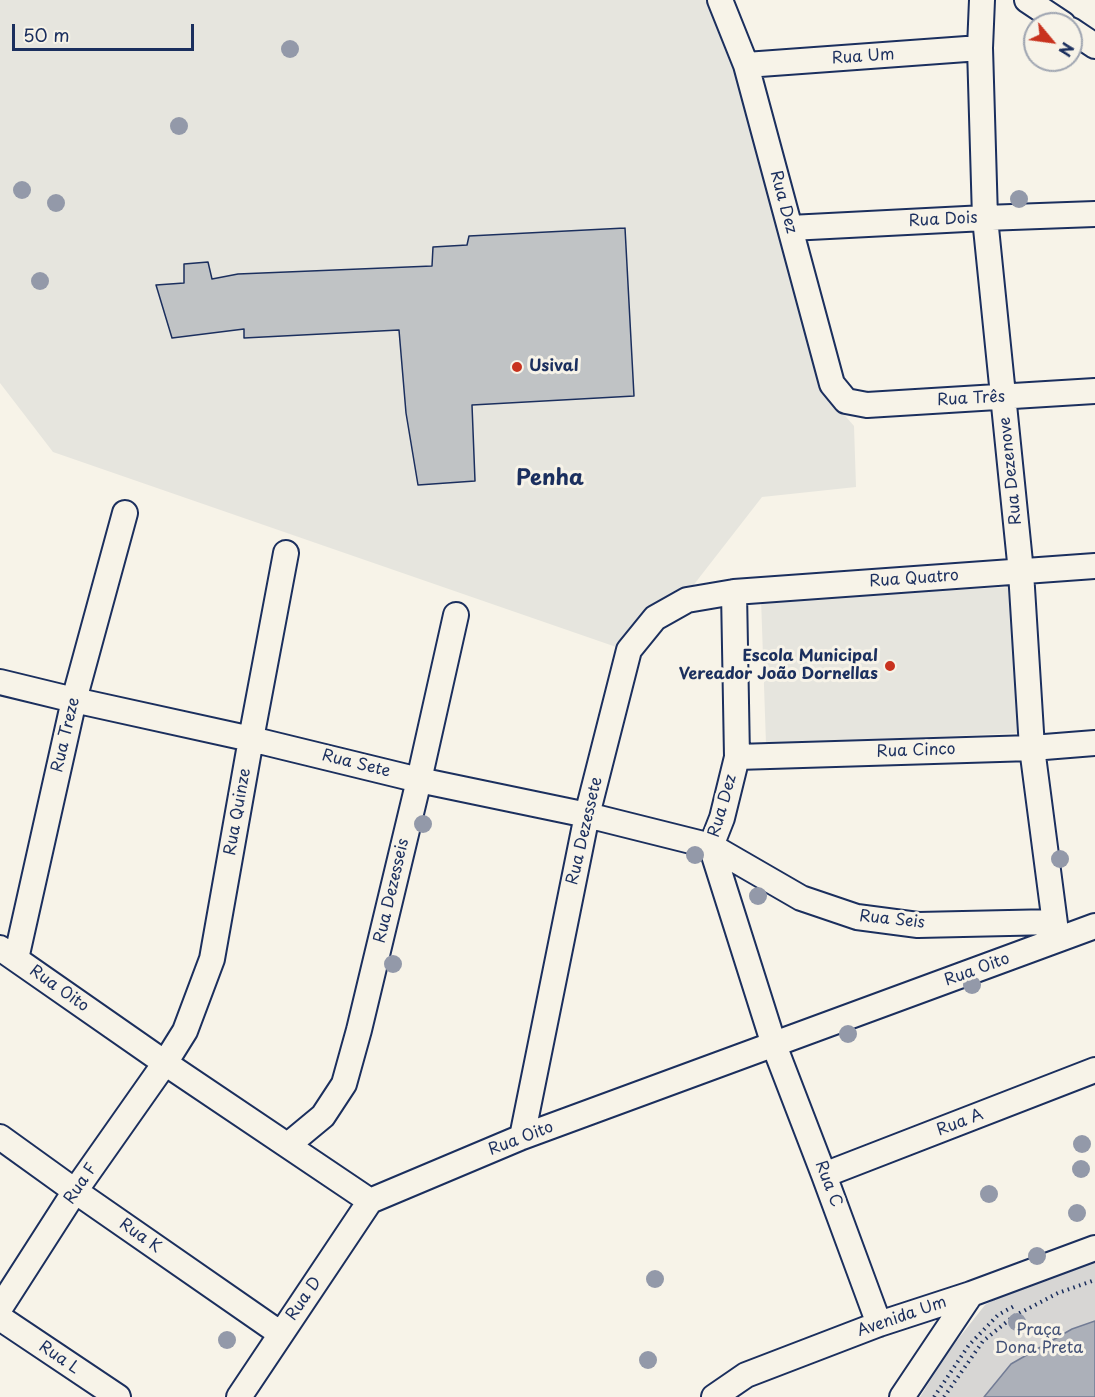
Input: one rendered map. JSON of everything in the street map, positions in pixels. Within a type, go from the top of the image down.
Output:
[{"type":"street","name":"Rua Dez","points":[[720,0],[746,65],[832,384],[846,401]]},
{"type":"street","name":"Rua Dezenove","points":[[982,0],[980,48],[985,218],[1021,572],[1032,748],[1056,931]]},
{"type":"street","points":[[1027,0],[1045,12]]},
{"type":"street","name":"Rua Um","points":[[746,65],[980,48]]},
{"type":"street","name":"Rua Dois","points":[[790,228],[1095,214]]},
{"type":"street","name":"Rua Três","points":[[846,401],[867,405],[1095,391]]},
{"type":"street","name":"Rua Treze","points":[[8,953],[125,513]]},
{"type":"street","name":"Rua Quinze","points":[[165,1063],[185,1031],[212,959],[286,553]]},
{"type":"street","name":"Rua Quatro","points":[[734,592],[1095,566]]},
{"type":"street","name":"Rua Dez","points":[[734,592],[737,757],[722,818],[711,846],[774,1045]]},
{"type":"street","name":"Rua Dezessete","points":[[522,1137],[587,814],[629,650],[655,618],[687,600],[734,592]]},
{"type":"street","name":"Rua Dezesseis","points":[[288,1145],[324,1116],[344,1084],[419,780],[456,615]]},
{"type":"street","name":"Rua Sete","points":[[0,681],[419,780],[587,814],[711,846]]},
{"type":"street","name":"Rua Cinco","points":[[737,757],[1032,748],[1095,743]]},
{"type":"street","name":"Rua Seis","points":[[711,846],[801,898],[857,917],[918,925],[1056,931]]},
{"type":"street","name":"Rua Oito","points":[[8,953],[165,1063],[370,1201],[522,1137],[774,1045],[1056,931],[1095,926]]},
{"type":"street","name":"Rua C","points":[[774,1045],[879,1324]]},
{"type":"street","name":"Rua F","points":[[0,1308],[75,1191],[165,1063]]},
{"type":"street","name":"Rua A","points":[[824,1175],[1095,1070]]},
{"type":"street","name":"Rua K","points":[[0,1137],[281,1334]]},
{"type":"street","name":"Rua D","points":[[239,1397],[370,1201]]},
{"type":"street","name":"Avenida Um","points":[[714,1397],[746,1375],[879,1324],[971,1294],[1095,1248]]},
{"type":"street","points":[[902,1397],[971,1294]]},
{"type":"street","name":"Rua L","points":[[0,1318],[118,1397]]},
{"type":"path","points":[[944,1397],[983,1341],[1014,1316],[1058,1293],[1095,1280]]},
{"type":"path","points":[[934,1397],[969,1346],[998,1315],[1017,1304]]},
{"type":"shaded area","points":[[0,0],[708,0],[734,62],[834,403],[854,426],[856,487],[762,497],[685,596],[622,649],[53,452],[0,383]]},
{"type":"shaded area","name":"Escola Municipal Vereador João Dornellas","points":[[1014,587],[1019,733],[766,744],[761,598]]},
{"type":"shaded area","points":[[1095,1321],[1095,1397],[984,1397],[1011,1364],[1072,1329]]},
{"type":"green space","name":"Praça Dona Preta","points":[[1095,1259],[1095,1397],[920,1397],[947,1353],[985,1305],[1015,1288]]},
{"type":"building","name":"Usival","points":[[625,228],[634,396],[472,405],[475,481],[418,485],[406,413],[399,330],[244,338],[244,329],[172,338],[156,285],[184,283],[184,264],[208,262],[212,279],[238,274],[432,266],[433,247],[467,245],[469,236]]},
{"type":"place","name":"Usival","points":[[517,367]]},
{"type":"place","name":"Escola Municipal Vereador João Dornellas","points":[[890,666]]},
{"type":"district","name":"Penha","points":[[550,479]]}]
